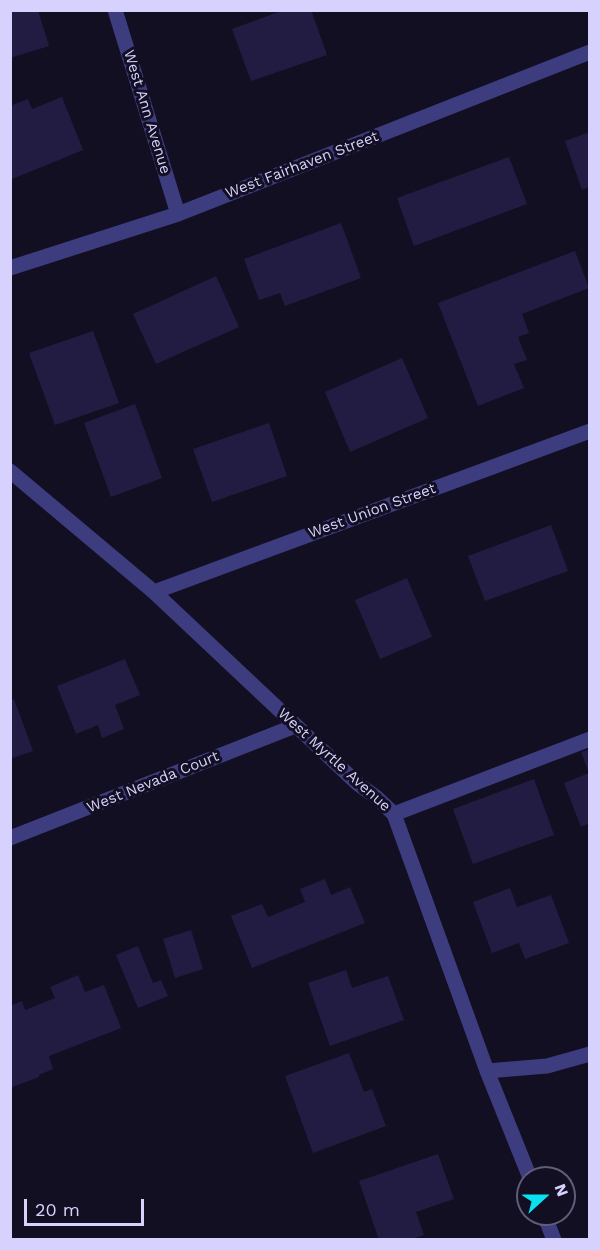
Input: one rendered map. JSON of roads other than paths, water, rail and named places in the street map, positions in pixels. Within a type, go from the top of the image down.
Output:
[{"type":"street","name":"West Ann Avenue","points":[[115,10],[178,214]]},
{"type":"street","name":"West Fairhaven Street","points":[[10,268],[178,214],[590,52]]},
{"type":"street","name":"West Union Street","points":[[154,592],[590,431]]},
{"type":"street","name":"West Myrtle Avenue","points":[[10,471],[154,592],[295,726],[394,814],[487,1071],[525,1166]]},
{"type":"street","name":"West Nevada Court","points":[[10,838],[295,726]]},
{"type":"street","points":[[394,814],[590,739]]},
{"type":"street","points":[[487,1071],[547,1066],[590,1054]]}]
